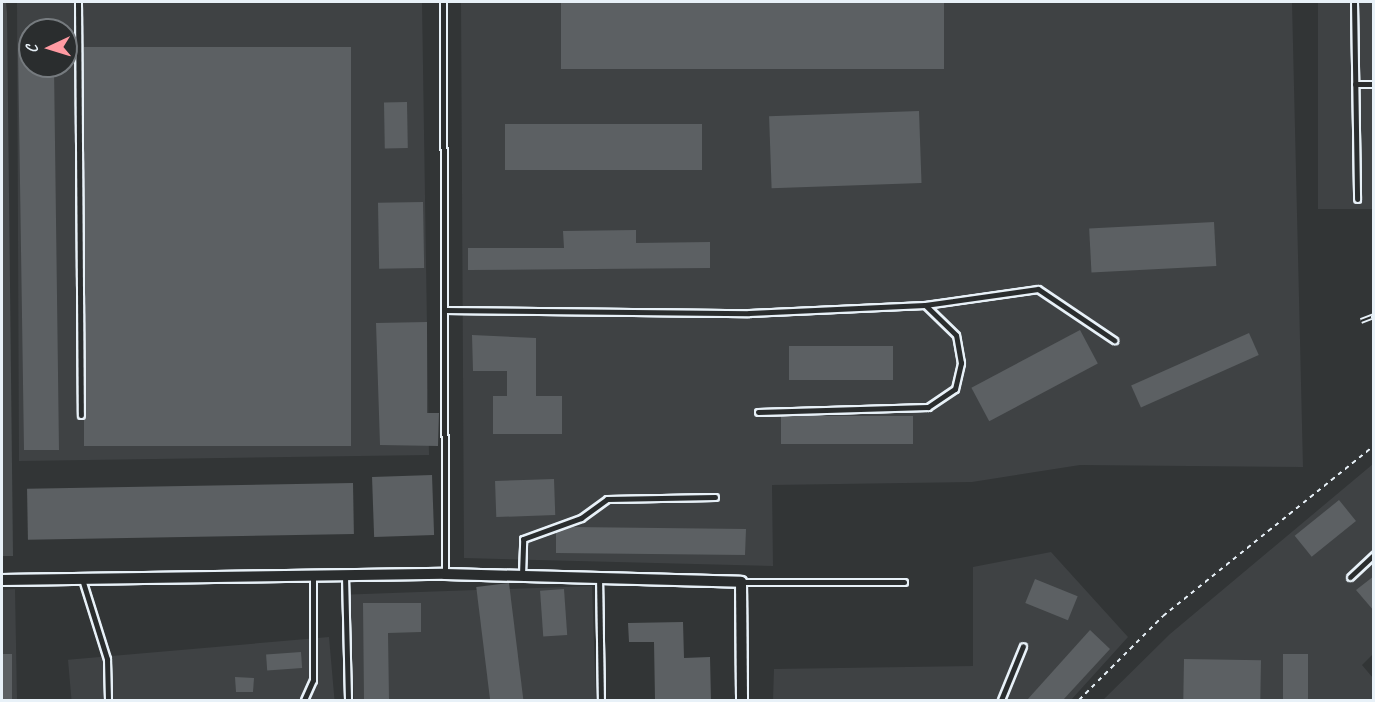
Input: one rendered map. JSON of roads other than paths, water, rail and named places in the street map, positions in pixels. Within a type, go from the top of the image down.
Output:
[{"type":"street","points":[[2,580],[522,574],[741,582],[742,700]]},
{"type":"lane","points":[[78,2],[81,415]]},
{"type":"lane","points":[[443,2],[445,574]]},
{"type":"lane","points":[[1354,2],[1357,199]]},
{"type":"lane","points":[[1355,84],[1374,84]]},
{"type":"lane","points":[[445,310],[749,313],[926,305],[1038,289],[1114,340]]},
{"type":"lane","points":[[758,412],[928,407],[955,389],[961,363],[956,335],[926,305]]},
{"type":"lane","points":[[522,574],[523,539],[581,518],[607,499],[715,497]]},
{"type":"lane","points":[[1350,577],[1374,555]]},
{"type":"lane","points":[[345,575],[348,700]]},
{"type":"lane","points":[[304,700],[313,680],[313,576]]},
{"type":"lane","points":[[599,576],[601,700]]},
{"type":"lane","points":[[82,579],[107,659],[108,700]]},
{"type":"lane","points":[[741,582],[904,582]]},
{"type":"lane","points":[[1001,700],[1023,646]]},
{"type":"railway","points":[[1361,321],[1374,316]]}]
